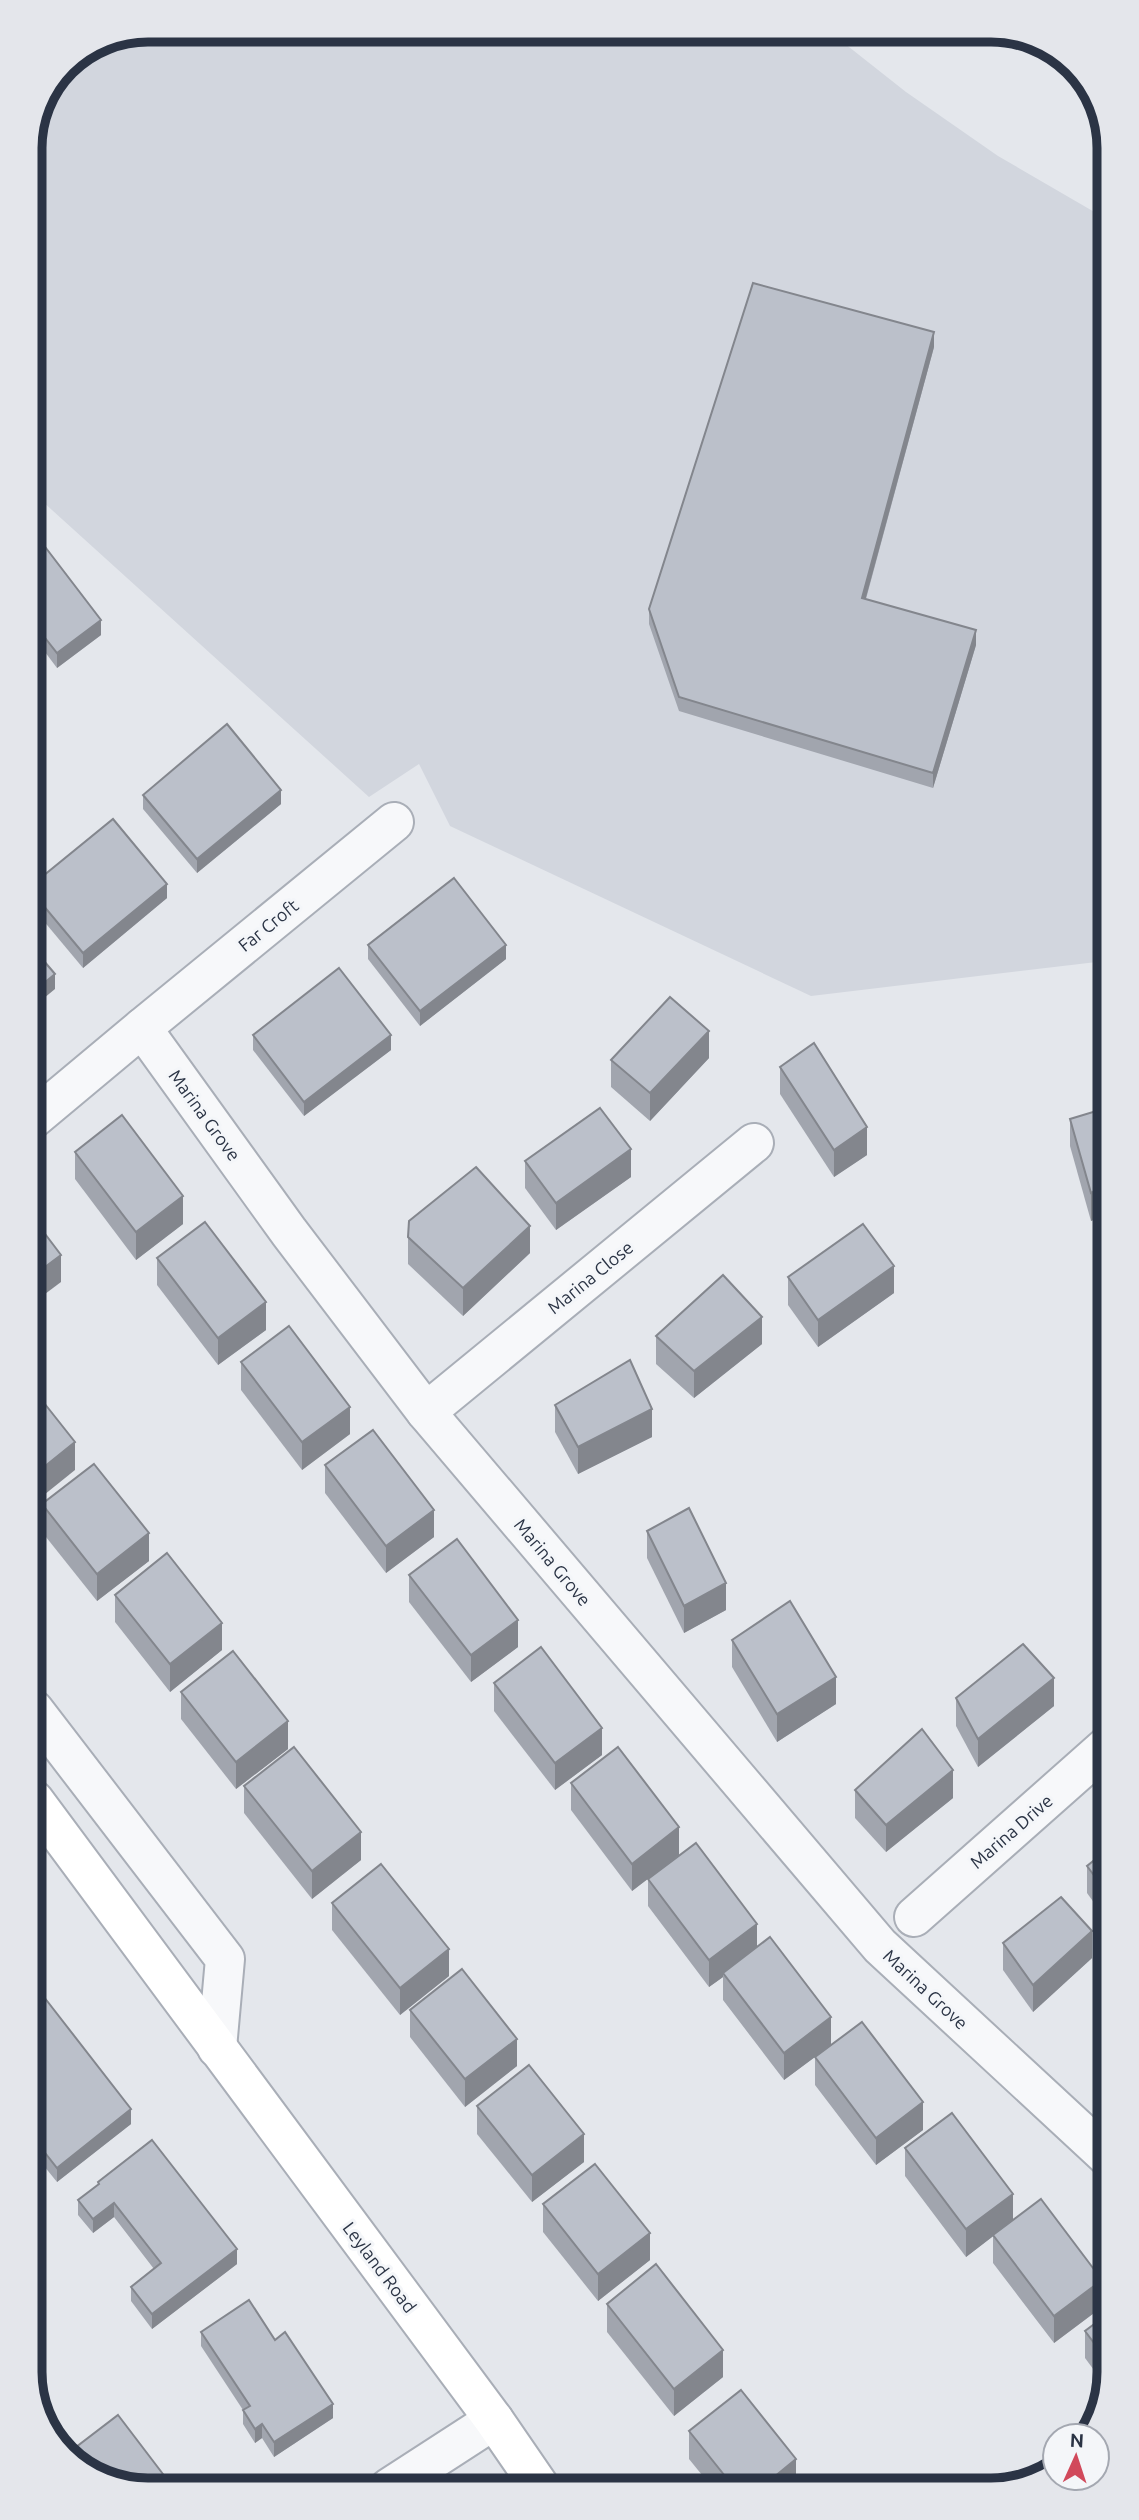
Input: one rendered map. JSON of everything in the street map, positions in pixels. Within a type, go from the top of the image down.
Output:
[{"type":"main road","name":"Leyland Road","points":[[42,1811],[494,2420],[534,2478]]},
{"type":"street","name":"Far Croft","points":[[142,1028],[394,821]]},
{"type":"street","points":[[42,1111],[142,1028]]},
{"type":"street","name":"Marina Grove","points":[[142,1028],[289,1232],[426,1412],[880,1946],[1097,2147]]},
{"type":"street","name":"Marina Close","points":[[426,1412],[754,1143]]},
{"type":"street","points":[[42,1720],[226,1959],[216,2048]]},
{"type":"street","name":"Marina Drive","points":[[914,1917],[1097,1755]]},
{"type":"street","points":[[404,2478],[494,2420]]},
{"type":"shaded area","points":[[148,42],[843,42],[906,92],[998,156],[1097,214],[1097,962],[811,996],[450,826],[419,764],[369,797],[42,501],[42,141],[53,101],[64,83],[78,68],[107,50]]},
{"type":"building","points":[[753,283],[934,332],[862,598],[976,630],[933,773],[679,697],[649,609]]},
{"type":"building","points":[[42,543],[101,620],[57,653],[42,634]]},
{"type":"building","points":[[227,724],[281,790],[197,859],[143,795]]},
{"type":"building","points":[[113,819],[167,884],[83,953],[42,904],[42,877]]},
{"type":"building","points":[[454,878],[506,945],[420,1011],[368,945]]},
{"type":"building","points":[[42,959],[55,974],[42,985]]},
{"type":"building","points":[[339,968],[391,1035],[304,1102],[253,1035]]},
{"type":"building","points":[[670,997],[709,1031],[650,1093],[611,1060]]},
{"type":"building","points":[[814,1043],[867,1127],[834,1150],[780,1067]]},
{"type":"building","points":[[600,1108],[631,1149],[556,1203],[525,1161]]},
{"type":"building","points":[[1097,1111],[1097,1190],[1091,1193],[1070,1119]]},
{"type":"building","points":[[122,1115],[183,1196],[136,1232],[75,1152]]},
{"type":"building","points":[[476,1167],[530,1226],[463,1288],[408,1237],[409,1221]]},
{"type":"building","points":[[205,1222],[266,1302],[218,1338],[157,1258]]},
{"type":"building","points":[[863,1224],[894,1266],[818,1320],[788,1277]]},
{"type":"building","points":[[42,1230],[61,1255],[42,1269]]},
{"type":"building","points":[[723,1275],[762,1317],[694,1371],[656,1336]]},
{"type":"building","points":[[289,1326],[350,1407],[302,1442],[241,1362]]},
{"type":"building","points":[[630,1360],[652,1409],[578,1447],[555,1405]]},
{"type":"building","points":[[42,1400],[75,1442],[42,1469]]},
{"type":"building","points":[[373,1430],[434,1510],[386,1546],[325,1465]]},
{"type":"building","points":[[94,1464],[149,1533],[97,1574],[42,1504]]},
{"type":"building","points":[[689,1508],[726,1583],[684,1606],[647,1531]]},
{"type":"building","points":[[457,1539],[518,1620],[471,1655],[409,1575]]},
{"type":"building","points":[[167,1553],[222,1623],[170,1664],[115,1595]]},
{"type":"building","points":[[790,1601],[836,1677],[777,1714],[732,1640]]},
{"type":"building","points":[[1023,1644],[1054,1678],[978,1739],[956,1698]]},
{"type":"building","points":[[541,1647],[602,1728],[555,1763],[494,1683]]},
{"type":"building","points":[[233,1651],[288,1721],[236,1762],[181,1692]]},
{"type":"building","points":[[922,1729],[953,1770],[886,1825],[855,1790]]},
{"type":"building","points":[[294,1747],[361,1832],[312,1871],[244,1786]]},
{"type":"building","points":[[618,1747],[679,1827],[632,1864],[571,1783]]},
{"type":"building","points":[[696,1843],[757,1924],[709,1960],[648,1879]]},
{"type":"building","points":[[1097,1858],[1097,1879],[1087,1866]]},
{"type":"building","points":[[381,1864],[449,1949],[400,1988],[332,1903]]},
{"type":"building","points":[[1061,1897],[1092,1931],[1033,1985],[1003,1943]]},
{"type":"building","points":[[770,1937],[831,2017],[784,2053],[723,1973]]},
{"type":"building","points":[[462,1969],[517,2039],[465,2079],[410,2010]]},
{"type":"building","points":[[44,1997],[131,2109],[57,2168],[42,2149]]},
{"type":"building","points":[[862,2022],[923,2102],[876,2138],[815,2057]]},
{"type":"building","points":[[529,2065],[584,2134],[532,2175],[477,2106]]},
{"type":"building","points":[[952,2113],[1013,2194],[966,2229],[905,2148]]},
{"type":"building","points":[[152,2140],[237,2249],[152,2314],[131,2287],[161,2263],[114,2203],[93,2219],[78,2200]]},
{"type":"building","points":[[595,2164],[650,2233],[598,2274],[543,2204]]},
{"type":"building","points":[[1041,2199],[1097,2273],[1097,2284],[1054,2316],[993,2235]]},
{"type":"building","points":[[656,2264],[723,2350],[674,2389],[607,2304]]},
{"type":"building","points":[[249,2300],[275,2340],[285,2332],[333,2404],[274,2442],[262,2424],[255,2429],[243,2410],[250,2406],[201,2332]]},
{"type":"building","points":[[1097,2322],[1097,2347],[1085,2331]]},
{"type":"building","points":[[741,2390],[796,2459],[773,2478],[727,2478],[689,2431]]},
{"type":"building","points":[[118,2415],[166,2478],[141,2478],[107,2470],[74,2448]]}]
